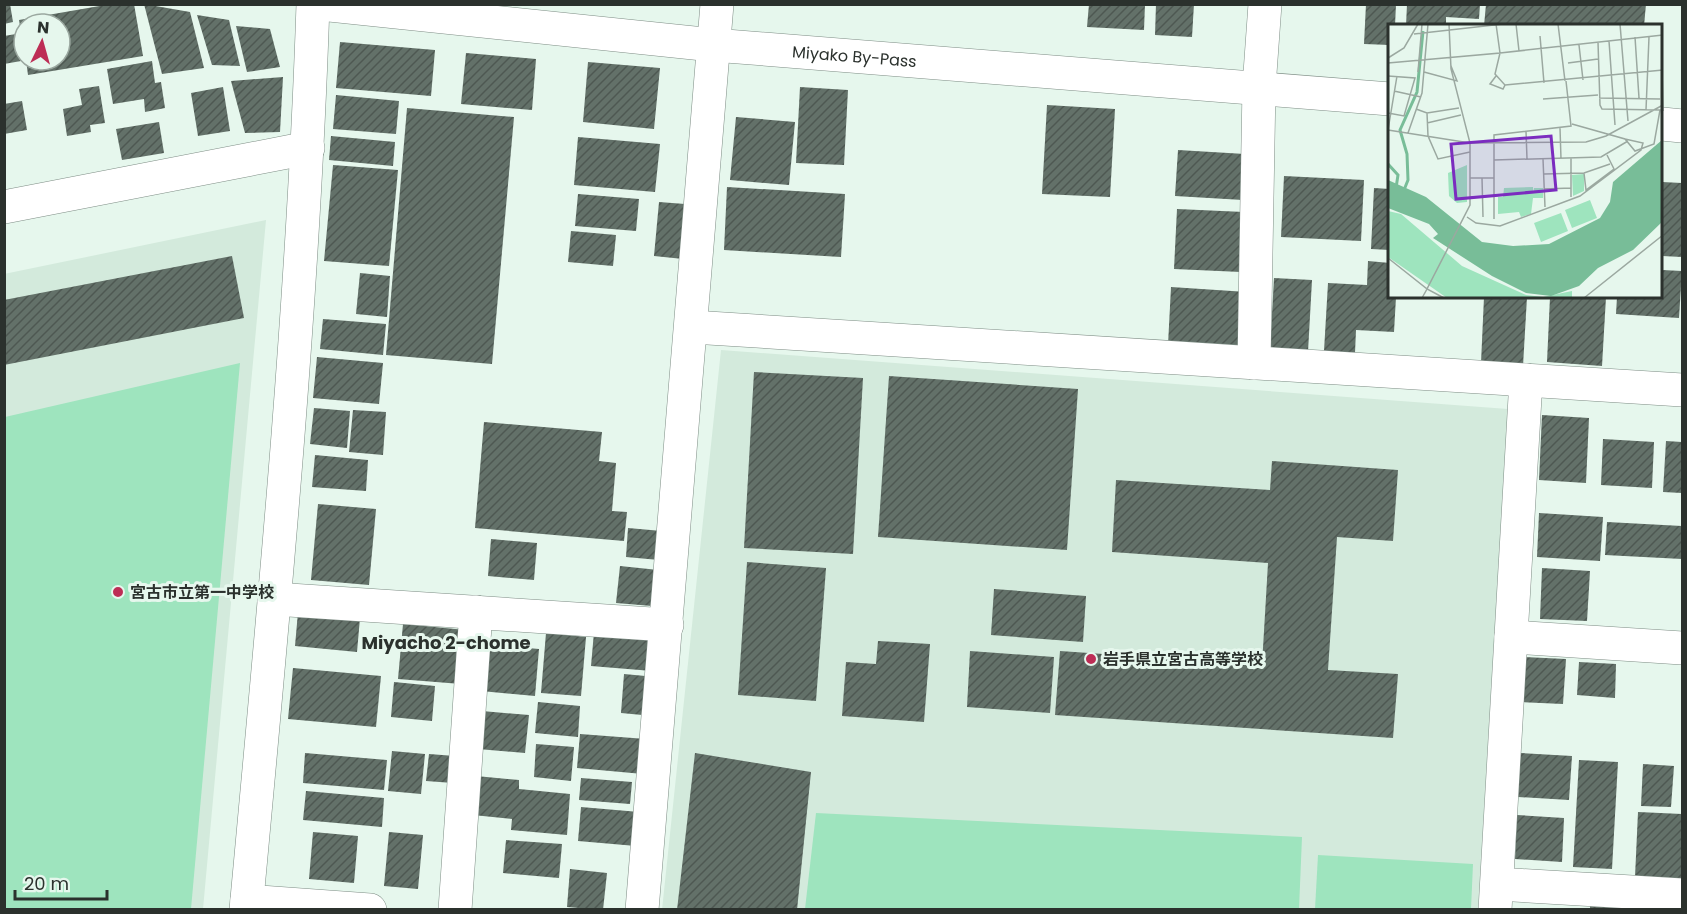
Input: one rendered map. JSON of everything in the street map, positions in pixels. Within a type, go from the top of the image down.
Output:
[{"type":"main road","points":[[313,4],[308,148],[274,599],[247,905],[370,909]]},
{"type":"main road","name":"Miyako By-Pass","points":[[320,4],[713,45],[1388,99]]},
{"type":"main road","points":[[642,909],[717,4]]},
{"type":"main road","points":[[1254,363],[1259,87],[1265,4]]},
{"type":"main road","points":[[1663,124],[1683,126]]},
{"type":"main road","points":[[4,207],[308,148]]},
{"type":"main road","points":[[692,327],[1683,390]]},
{"type":"main road","points":[[1526,380],[1496,897],[1670,900]]},
{"type":"main road","points":[[274,599],[667,624]]},
{"type":"main road","points":[[455,909],[476,612]]},
{"type":"main road","points":[[1511,637],[1683,648]]},
{"type":"shaded area","name":"宮古市立第一中学校","points":[[266,220],[203,909],[5,909],[4,274]]},
{"type":"shaded area","name":"岩手県立宮古高等学校","points":[[721,350],[1508,409],[1478,909],[662,910]]},
{"type":"green space","name":"宮古市立第一中学校","points":[[240,363],[191,909],[5,909],[5,417]]},
{"type":"green space","points":[[816,813],[1302,837],[1299,909],[805,909]]},
{"type":"green space","points":[[1318,855],[1473,864],[1471,909],[1315,909]]},
{"type":"building","points":[[4,4],[10,4],[12,22],[4,24]]},
{"type":"building","points":[[111,4],[134,4],[143,56],[72,68],[72,12],[65,12]]},
{"type":"building","points":[[144,4],[190,12],[204,68],[162,74]]},
{"type":"building","points":[[1089,4],[1145,4],[1144,30],[1087,27]]},
{"type":"building","points":[[1156,4],[1194,4],[1192,37],[1155,35]]},
{"type":"building","points":[[1366,4],[1396,4],[1395,24],[1388,24],[1388,45],[1364,44]]},
{"type":"building","points":[[1407,4],[1480,4],[1479,19],[1446,17],[1446,24],[1406,24]]},
{"type":"building","points":[[1486,4],[1646,4],[1644,24],[1484,24]]},
{"type":"building","points":[[197,15],[229,20],[240,66],[212,65]]},
{"type":"building","points":[[236,26],[270,29],[280,67],[247,72]]},
{"type":"building","points":[[12,35],[12,63],[4,64],[4,36]]},
{"type":"building","points":[[340,42],[435,50],[431,96],[336,88]]},
{"type":"building","points":[[466,53],[536,59],[532,110],[461,104]]},
{"type":"building","points":[[152,61],[155,83],[161,82],[165,108],[145,112],[144,99],[113,104],[107,69]]},
{"type":"building","points":[[588,62],[660,68],[654,129],[583,122]]},
{"type":"building","points":[[28,72],[46,72],[28,75]]},
{"type":"building","points":[[283,77],[280,132],[245,133],[231,81]]},
{"type":"building","points":[[99,86],[105,123],[90,125],[91,132],[67,136],[63,109],[82,105],[79,89]]},
{"type":"building","points":[[223,87],[230,131],[198,136],[191,93]]},
{"type":"building","points":[[800,87],[848,90],[844,165],[796,163]]},
{"type":"building","points":[[336,95],[399,101],[396,134],[333,129]]},
{"type":"building","points":[[22,101],[27,130],[4,134],[4,104]]},
{"type":"building","points":[[1047,105],[1115,109],[1110,197],[1042,194]]},
{"type":"building","points":[[407,108],[514,117],[492,364],[386,355]]},
{"type":"building","points":[[736,117],[795,122],[789,185],[730,180]]},
{"type":"building","points":[[159,122],[164,153],[122,160],[116,129]]},
{"type":"building","points":[[331,136],[395,142],[393,166],[329,160]]},
{"type":"building","points":[[578,137],[660,144],[655,192],[574,185]]},
{"type":"building","points":[[1178,150],[1245,154],[1243,200],[1175,196]]},
{"type":"building","points":[[333,165],[398,170],[389,266],[324,261]]},
{"type":"building","points":[[1284,176],[1364,180],[1361,241],[1281,237]]},
{"type":"building","points":[[1663,182],[1682,183],[1682,257],[1663,256]]},
{"type":"building","points":[[727,187],[845,194],[841,257],[724,250]]},
{"type":"building","points":[[1374,188],[1388,189],[1388,250],[1371,249]]},
{"type":"building","points":[[578,194],[639,199],[636,231],[575,226]]},
{"type":"building","points":[[659,202],[698,205],[693,260],[654,256]]},
{"type":"building","points":[[1177,209],[1244,212],[1241,272],[1174,269]]},
{"type":"building","points":[[571,231],[616,235],[613,266],[568,262]]},
{"type":"building","points":[[232,256],[244,318],[4,365],[4,300]]},
{"type":"building","points":[[1368,261],[1388,263],[1388,298],[1396,298],[1394,332],[1356,330],[1355,353],[1324,351],[1328,283],[1367,285]]},
{"type":"building","points":[[1663,270],[1682,271],[1679,318],[1616,314],[1617,298],[1663,298]]},
{"type":"building","points":[[360,273],[390,276],[387,317],[356,314]]},
{"type":"building","points":[[1274,278],[1312,280],[1308,352],[1270,350]]},
{"type":"building","points":[[1171,287],[1247,292],[1244,349],[1168,345]]},
{"type":"building","points":[[1484,298],[1527,298],[1523,366],[1481,363]]},
{"type":"building","points":[[1550,298],[1606,298],[1602,366],[1547,362]]},
{"type":"building","points":[[323,319],[386,324],[383,355],[320,349]]},
{"type":"building","points":[[317,357],[383,363],[379,404],[313,398]]},
{"type":"building","points":[[754,372],[863,378],[853,554],[744,548]]},
{"type":"building","points":[[889,376],[1078,389],[1067,550],[878,537]]},
{"type":"building","points":[[314,408],[350,411],[347,448],[310,444]]},
{"type":"building","points":[[353,410],[386,412],[383,455],[349,452]]},
{"type":"building","points":[[1542,415],[1589,418],[1586,483],[1539,480]]},
{"type":"building","points":[[484,422],[602,432],[599,461],[616,463],[612,511],[627,512],[624,541],[475,528]]},
{"type":"building","points":[[1603,439],[1654,442],[1652,488],[1601,485]]},
{"type":"building","points":[[1666,441],[1682,442],[1682,493],[1663,492]]},
{"type":"building","points":[[315,455],[368,460],[366,491],[312,487]]},
{"type":"building","points":[[1272,461],[1398,470],[1393,541],[1337,537],[1328,670],[1398,674],[1393,738],[1055,715],[1060,651],[1262,665],[1268,563],[1112,552],[1116,480],[1270,490]]},
{"type":"building","points":[[318,504],[376,509],[369,585],[311,580]]},
{"type":"building","points":[[1539,513],[1603,517],[1600,561],[1537,557]]},
{"type":"building","points":[[1607,522],[1682,526],[1682,559],[1605,555]]},
{"type":"building","points":[[628,528],[673,532],[670,561],[626,557]]},
{"type":"building","points":[[491,539],[537,543],[534,580],[488,576]]},
{"type":"building","points":[[747,562],[826,568],[816,701],[738,695]]},
{"type":"building","points":[[620,566],[668,571],[664,607],[616,603]]},
{"type":"building","points":[[1542,568],[1590,571],[1587,621],[1540,619]]},
{"type":"building","points":[[994,589],[1086,596],[1083,642],[991,635]]},
{"type":"building","points":[[298,612],[360,618],[357,652],[295,646]]},
{"type":"building","points":[[403,624],[466,630],[461,684],[398,679]]},
{"type":"building","points":[[594,632],[655,637],[652,671],[591,666]]},
{"type":"building","points":[[546,633],[586,637],[581,696],[541,693]]},
{"type":"building","points":[[878,641],[930,644],[924,722],[842,716],[846,662],[876,664]]},
{"type":"building","points":[[485,644],[539,649],[535,696],[481,691]]},
{"type":"building","points":[[970,651],[1054,657],[1050,713],[967,707]]},
{"type":"building","points":[[1523,657],[1566,659],[1563,704],[1521,702]]},
{"type":"building","points":[[1579,662],[1616,664],[1615,698],[1577,695]]},
{"type":"building","points":[[293,668],[381,676],[376,727],[288,719]]},
{"type":"building","points":[[624,674],[656,677],[653,716],[621,713]]},
{"type":"building","points":[[394,682],[435,686],[432,721],[391,717]]},
{"type":"building","points":[[538,702],[580,706],[578,737],[535,733]]},
{"type":"building","points":[[482,711],[529,715],[525,753],[478,749]]},
{"type":"building","points":[[580,734],[646,739],[643,774],[577,768]]},
{"type":"building","points":[[536,744],[574,747],[571,781],[534,777]]},
{"type":"building","points":[[392,751],[425,754],[421,794],[388,791]]},
{"type":"building","points":[[305,753],[387,760],[384,790],[303,783]]},
{"type":"building","points":[[695,753],[811,772],[797,910],[677,910]]},
{"type":"building","points":[[1520,753],[1572,756],[1569,800],[1518,797]]},
{"type":"building","points":[[429,754],[455,756],[453,783],[426,781]]},
{"type":"building","points":[[1579,760],[1618,762],[1612,869],[1573,867]]},
{"type":"building","points":[[1643,764],[1674,766],[1671,807],[1641,806]]},
{"type":"building","points":[[476,776],[519,780],[519,789],[570,794],[567,835],[511,830],[512,819],[473,815]]},
{"type":"building","points":[[581,778],[632,782],[630,804],[579,800]]},
{"type":"building","points":[[306,791],[384,798],[382,827],[303,820]]},
{"type":"building","points":[[581,807],[639,812],[636,846],[578,841]]},
{"type":"building","points":[[1638,812],[1682,814],[1682,880],[1635,877]]},
{"type":"building","points":[[1517,815],[1564,818],[1562,862],[1515,859]]},
{"type":"building","points":[[313,832],[358,836],[354,883],[309,879]]},
{"type":"building","points":[[389,832],[423,835],[418,889],[384,886]]},
{"type":"building","points":[[506,840],[562,844],[559,878],[503,873]]},
{"type":"building","points":[[570,869],[607,873],[603,910],[567,907]]},
{"type":"building","points":[[1590,902],[1648,905],[1648,910],[1590,910]]},
{"type":"place","name":"宮古市立第一中学校","points":[[118,592]]},
{"type":"place","name":"岩手県立宮古高等学校","points":[[1091,659]]},
{"type":"district","name":"Miyacho 2-chome","points":[[446,643]]}]
